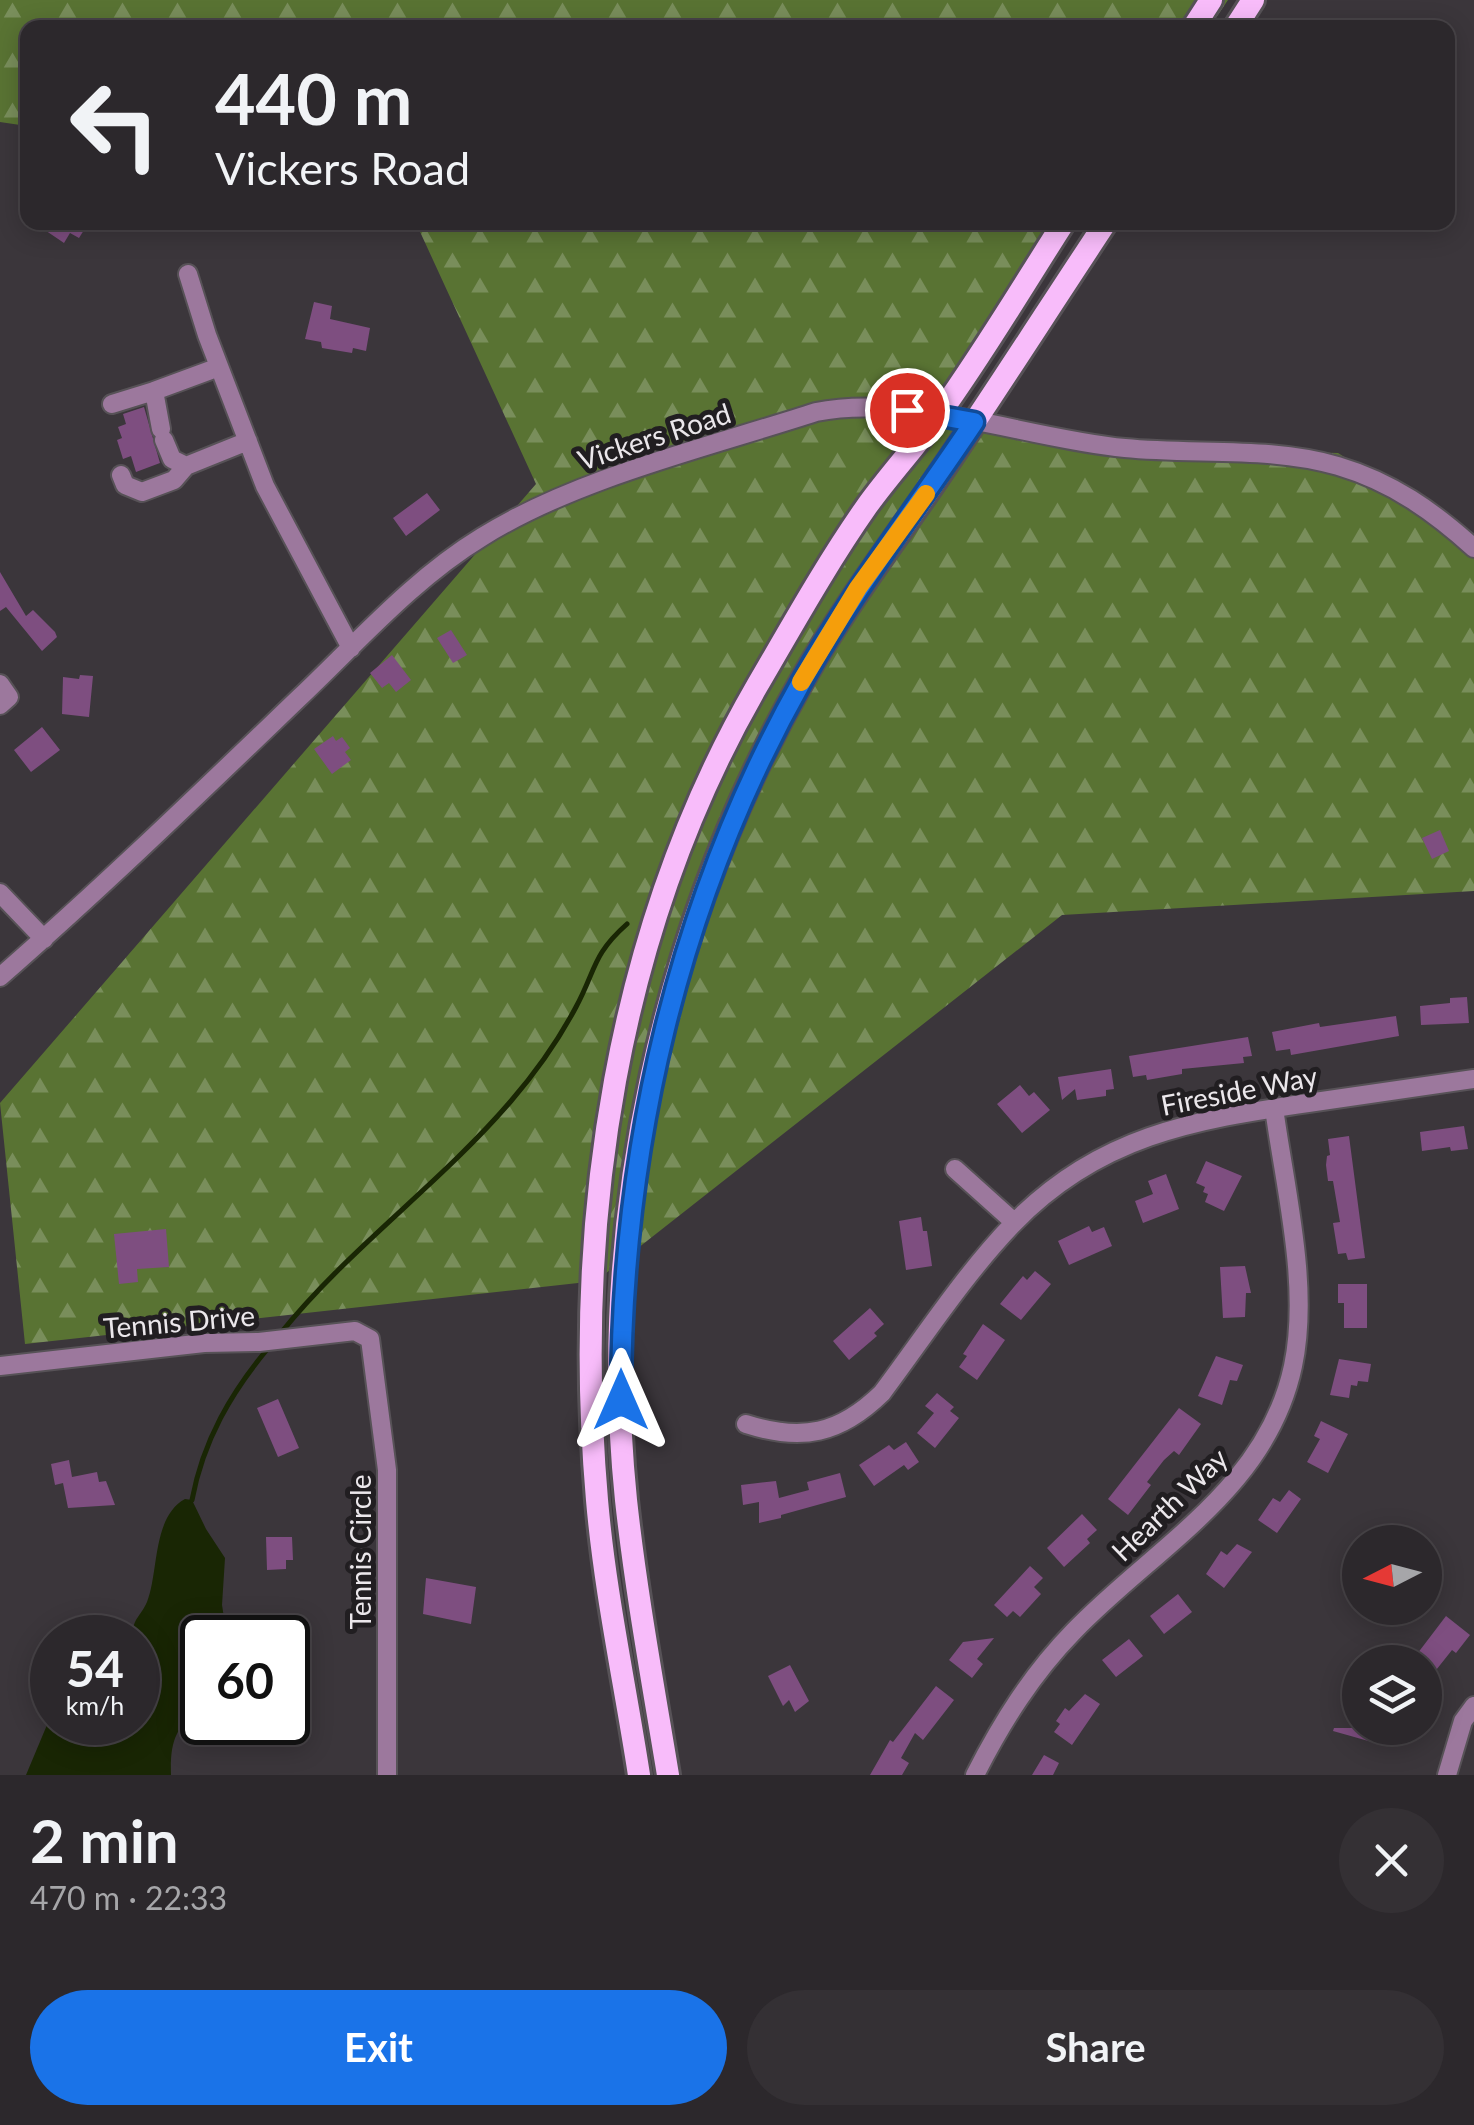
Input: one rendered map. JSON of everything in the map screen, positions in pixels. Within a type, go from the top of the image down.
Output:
[{"type":"main road","points":[[640,1775],[604,1561],[591,1388],[597,1215],[616,1072],[630,1007],[677,857],[731,734],[866,508],[939,414],[1059,230]]},
{"type":"main road","points":[[668,1775],[626,1500],[621,1400],[626,1249],[638,1155],[679,972],[730,829],[776,730],[848,603],[1101,230]]},
{"type":"street","points":[[188,274],[265,486],[351,648]]},
{"type":"street","points":[[112,404],[220,367]]},
{"type":"street","points":[[154,391],[172,458],[186,466]]},
{"type":"street","name":"Vickers Road","points":[[0,977],[434,572],[481,537],[547,502],[816,412],[843,406],[939,414],[1111,446],[1295,457],[1336,465],[1410,496],[1474,548]]},
{"type":"street","points":[[120,475],[125,485],[142,492],[174,480],[186,466],[248,440]]},
{"type":"street","points":[[0,684],[8,697],[0,705]]},
{"type":"street","points":[[0,893],[44,939]]},
{"type":"street","name":"Fireside Way","points":[[746,1424],[774,1433],[806,1434],[836,1427],[864,1410],[882,1393],[1014,1222],[1070,1176],[1132,1142],[1194,1121],[1474,1079]]},
{"type":"street","name":"Hearth Way","points":[[975,1775],[998,1730],[1036,1673],[1076,1629],[1225,1495],[1254,1459],[1274,1423],[1293,1366],[1299,1311],[1274,1108]]},
{"type":"street","points":[[955,1169],[1014,1222]]},
{"type":"street","name":"Tennis Drive","points":[[0,1366],[204,1343],[363,1333]]},
{"type":"street","name":"Tennis Circle","points":[[363,1333],[373,1346],[387,1470],[387,1775]]},
{"type":"street","points":[[1447,1775],[1463,1722],[1474,1706]]},
{"type":"green space","points":[[0,0],[1228,0],[1214,20],[20,20],[20,125],[0,122]]},
{"type":"green space","points":[[419,230],[1069,230],[945,411],[1180,449],[1338,453],[1474,538],[1474,891],[1062,915],[596,1281],[25,1344],[0,1103],[536,484]]},
{"type":"shaded area","points":[[185,1499],[192,1500],[225,1558],[224,1615],[180,1615],[180,1730],[172,1753],[171,1775],[26,1775],[39,1745],[160,1745],[160,1615],[140,1615],[151,1590],[162,1532],[174,1507]]},
{"type":"building","points":[[45,230],[84,230],[79,238],[70,233],[64,243]]},
{"type":"building","points":[[314,302],[332,306],[330,319],[370,328],[366,351],[322,348],[321,342],[305,339]]},
{"type":"building","points":[[144,407],[160,463],[136,472],[131,456],[123,459],[118,427],[126,424],[123,414]]},
{"type":"building","points":[[427,493],[440,510],[406,536],[393,518]]},
{"type":"building","points":[[0,572],[26,616],[33,610],[55,632],[57,637],[42,651],[6,607],[0,611]]},
{"type":"building","points":[[451,630],[467,655],[453,663],[437,638]]},
{"type":"building","points":[[392,655],[411,680],[396,692],[389,683],[382,688],[370,673]]},
{"type":"building","points":[[80,675],[93,676],[89,717],[62,714],[63,677],[79,679]]},
{"type":"building","points":[[42,727],[60,750],[31,772],[14,750]]},
{"type":"building","points":[[333,736],[336,741],[342,737],[350,748],[345,752],[351,760],[332,774],[314,749]]},
{"type":"building","points":[[1440,830],[1449,851],[1432,859],[1422,838]]},
{"type":"building","points":[[1467,997],[1469,1023],[1421,1025],[1420,1006]]},
{"type":"building","points":[[1396,1016],[1399,1036],[1291,1055],[1290,1049],[1276,1051],[1272,1032],[1319,1023],[1320,1027]]},
{"type":"building","points":[[1248,1037],[1252,1056],[1243,1057],[1244,1063],[1182,1069],[1182,1074],[1147,1080],[1146,1075],[1133,1077],[1129,1056]]},
{"type":"building","points":[[1111,1069],[1114,1089],[1106,1090],[1106,1096],[1077,1100],[1075,1089],[1062,1100],[1058,1077]]},
{"type":"building","points":[[1020,1085],[1029,1096],[1034,1092],[1050,1110],[1022,1133],[997,1104]]},
{"type":"building","points":[[1464,1126],[1468,1149],[1422,1151],[1420,1132]]},
{"type":"building","points":[[1349,1136],[1365,1258],[1348,1260],[1346,1253],[1338,1254],[1333,1223],[1340,1222],[1326,1165],[1330,1155],[1328,1139]]},
{"type":"building","points":[[1206,1161],[1242,1176],[1224,1211],[1205,1202],[1205,1187],[1196,1183]]},
{"type":"building","points":[[1166,1174],[1179,1209],[1143,1223],[1135,1201],[1153,1194],[1148,1181]]},
{"type":"building","points":[[921,1217],[932,1266],[906,1270],[899,1221]]},
{"type":"building","points":[[1089,1226],[1092,1232],[1104,1227],[1112,1246],[1069,1265],[1058,1241]]},
{"type":"building","points":[[166,1229],[169,1267],[137,1269],[138,1282],[119,1284],[114,1234]]},
{"type":"building","points":[[1245,1266],[1251,1293],[1246,1293],[1245,1317],[1223,1318],[1220,1267]]},
{"type":"building","points":[[1035,1271],[1051,1284],[1021,1320],[1000,1304],[1023,1276],[1027,1280]]},
{"type":"building","points":[[1338,1284],[1367,1284],[1367,1328],[1344,1328],[1344,1303],[1338,1303]]},
{"type":"building","points":[[870,1308],[884,1324],[874,1333],[877,1336],[849,1360],[833,1341]]},
{"type":"building","points":[[983,1324],[1005,1340],[977,1380],[959,1367]]},
{"type":"building","points":[[1216,1356],[1243,1365],[1237,1381],[1230,1380],[1222,1405],[1198,1396]]},
{"type":"building","points":[[1339,1359],[1371,1364],[1368,1382],[1351,1385],[1349,1398],[1330,1395]]},
{"type":"building","points":[[937,1393],[954,1407],[950,1411],[959,1418],[935,1448],[917,1433],[934,1413],[925,1406]]},
{"type":"building","points":[[278,1399],[299,1448],[278,1457],[257,1408]]},
{"type":"building","points":[[1179,1408],[1201,1424],[1179,1455],[1174,1451],[1164,1460],[1128,1515],[1108,1499]]},
{"type":"building","points":[[1321,1421],[1348,1434],[1328,1473],[1307,1462],[1320,1439],[1314,1436]]},
{"type":"building","points":[[906,1442],[919,1462],[908,1470],[904,1465],[874,1486],[859,1465],[889,1445],[894,1450]]},
{"type":"building","points":[[69,1460],[72,1477],[97,1472],[99,1482],[106,1481],[115,1505],[68,1508],[63,1483],[55,1485],[51,1464]]},
{"type":"building","points":[[840,1473],[846,1497],[759,1523],[759,1502],[743,1505],[741,1485],[776,1481],[779,1498],[809,1490],[807,1482]]},
{"type":"building","points":[[1289,1490],[1301,1499],[1277,1533],[1258,1520],[1273,1498],[1280,1502]]},
{"type":"building","points":[[1082,1514],[1097,1530],[1087,1539],[1090,1543],[1064,1567],[1047,1548]]},
{"type":"building","points":[[266,1537],[292,1537],[293,1560],[286,1560],[286,1569],[267,1570]]},
{"type":"building","points":[[1237,1544],[1252,1552],[1224,1588],[1206,1574],[1221,1551],[1227,1555]]},
{"type":"building","points":[[1030,1566],[1043,1578],[1034,1587],[1041,1594],[1020,1617],[1013,1611],[1007,1617],[994,1605]]},
{"type":"building","points":[[426,1578],[476,1587],[471,1624],[423,1614]]},
{"type":"building","points":[[1178,1594],[1192,1612],[1164,1634],[1150,1616]]},
{"type":"building","points":[[1446,1616],[1470,1635],[1442,1663],[1442,1645],[1424,1645]]},
{"type":"building","points":[[994,1638],[977,1659],[983,1664],[972,1678],[949,1660],[963,1642]]},
{"type":"building","points":[[1129,1639],[1143,1656],[1116,1677],[1102,1660]]},
{"type":"building","points":[[790,1665],[809,1701],[795,1712],[789,1700],[783,1706],[768,1676]]},
{"type":"building","points":[[936,1686],[954,1700],[923,1740],[915,1733],[901,1758],[909,1763],[902,1775],[870,1775],[890,1740],[893,1742]]},
{"type":"building","points":[[1085,1694],[1100,1704],[1072,1745],[1054,1732],[1060,1724],[1056,1721],[1065,1708],[1069,1711]]},
{"type":"building","points":[[1044,1755],[1059,1763],[1053,1775],[1032,1775]]},
{"type":"waterway","points":[[280,1334],[335,1273],[455,1160],[511,1101],[562,1032],[601,954],[627,924]]},
{"type":"waterway","points":[[192,1500],[211,1437],[243,1381],[270,1346]]},
{"type":"slow traffic","points":[[801,682],[858,588],[926,494]]},
{"type":"route","points":[[621,1400],[626,1249],[641,1136],[664,1026],[711,876],[752,779],[829,634],[974,422],[907,410]]}]
